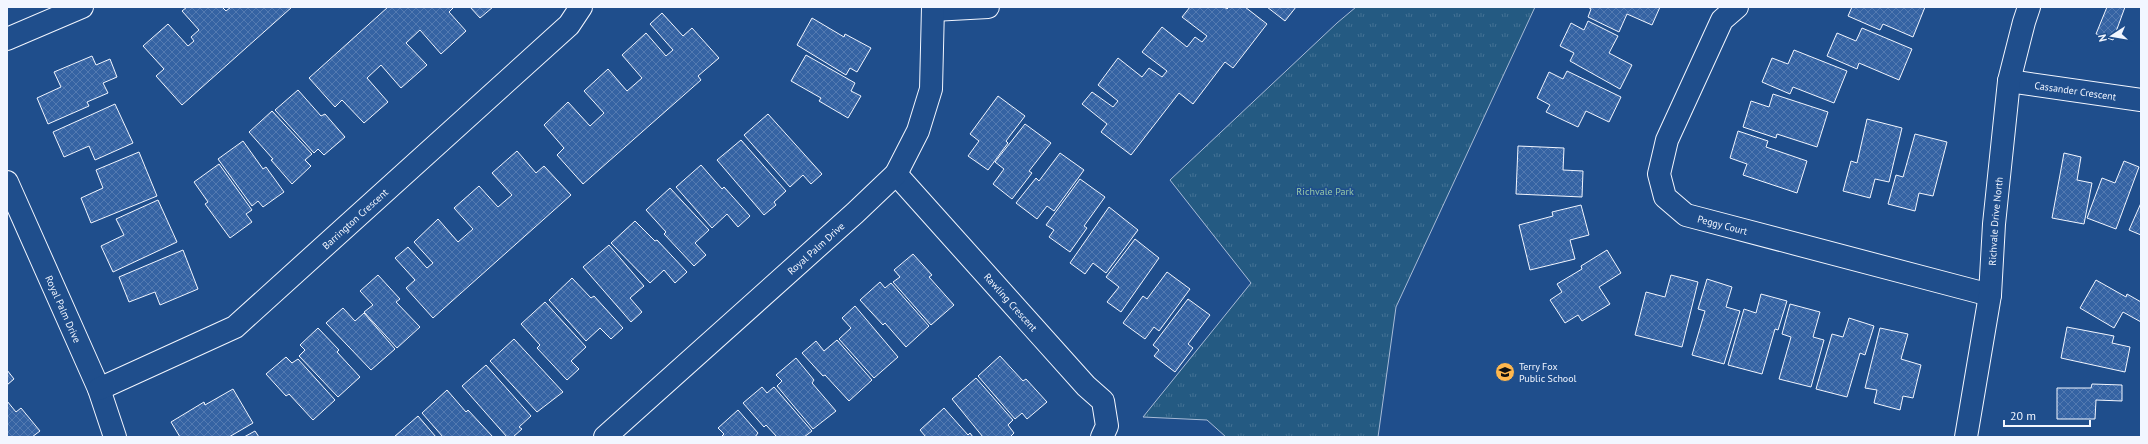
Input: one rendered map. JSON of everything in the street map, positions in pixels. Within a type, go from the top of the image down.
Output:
[{"type":"street","points":[[7,40],[82,7]]},
{"type":"street","name":"Barrington Crescent","points":[[99,388],[236,327],[569,25],[581,7]]},
{"type":"street","points":[[933,8],[988,7]]},
{"type":"street","name":"Peggy Court","points":[[1737,7],[1722,20],[1667,140],[1658,174],[1665,197],[1686,215],[1990,295]]},
{"type":"street","name":"Richvale Drive North","points":[[1966,437],[1990,295],[1994,224],[2009,81],[2024,22],[2030,7]]},
{"type":"street","name":"Royal Palm Drive","points":[[605,437],[855,213],[896,174],[918,131],[931,89],[933,8]]},
{"type":"street","name":"Cassander Crescent","points":[[2009,81],[2141,100]]},
{"type":"street","name":"Rawling Crescent","points":[[896,174],[1081,380],[1103,402],[1107,426],[1102,437]]},
{"type":"street","name":"Royal Palm Drive","points":[[7,182],[99,388],[115,437]]},
{"type":"green space","name":"Richvale Park","points":[[1356,7],[1535,7],[1396,307],[1378,437],[1226,437],[1207,420],[1143,417],[1251,283],[1170,180],[1337,23]]},
{"type":"building","points":[[187,7],[222,7],[226,11],[231,7],[292,7],[182,105],[156,76],[164,69],[143,46],[168,24],[188,46],[194,41],[191,37],[199,30],[182,11]]},
{"type":"building","points":[[388,7],[454,7],[449,12],[466,31],[441,54],[420,30],[406,43],[427,65],[401,88],[381,65],[367,78],[388,102],[364,123],[342,100],[335,107],[309,78]]},
{"type":"building","points":[[470,7],[493,7],[480,18]]},
{"type":"building","points":[[1190,7],[1224,7],[1227,9],[1229,7],[1245,7],[1267,24],[1233,68],[1225,62],[1193,104],[1179,93],[1131,155],[1101,132],[1107,124],[1082,104],[1092,92],[1113,107],[1118,101],[1098,85],[1118,58],[1142,77],[1149,68],[1162,77],[1167,71],[1142,52],[1162,27],[1187,47],[1195,37],[1202,42],[1207,36],[1182,17]]},
{"type":"building","points":[[1267,7],[1296,7],[1285,21]]},
{"type":"building","points":[[1588,7],[1660,7],[1652,25],[1627,14],[1619,32],[1588,17],[1591,9]]},
{"type":"building","points":[[1852,7],[1925,7],[1913,37],[1883,24],[1880,30],[1848,16]]},
{"type":"building","points":[[2107,7],[2125,7],[2113,40],[2096,34]]},
{"type":"building","points":[[662,13],[683,36],[692,28],[719,58],[698,76],[701,80],[583,184],[557,155],[564,148],[544,125],[568,102],[590,126],[604,113],[584,91],[608,69],[627,91],[642,78],[622,55],[646,33],[666,56],[673,50],[650,24]]},
{"type":"building","points":[[812,18],[844,37],[845,34],[871,48],[857,72],[850,68],[846,75],[797,45]]},
{"type":"building","points":[[1588,21],[1618,36],[1609,53],[1632,65],[1620,89],[1570,61],[1574,53],[1560,46],[1571,23],[1584,30]]},
{"type":"building","points":[[1862,28],[1912,49],[1899,80],[1859,63],[1857,69],[1827,56],[1837,33],[1856,41]]},
{"type":"building","points":[[1794,50],[1847,71],[1834,103],[1793,87],[1790,94],[1762,82],[1772,58],[1788,64]]},
{"type":"building","points":[[806,55],[855,83],[851,91],[861,96],[848,118],[819,101],[821,98],[791,81]]},
{"type":"building","points":[[92,56],[96,65],[110,59],[117,77],[103,83],[108,93],[87,102],[89,106],[48,124],[37,98],[61,87],[54,72]]},
{"type":"building","points":[[1567,71],[1621,97],[1609,122],[1586,111],[1578,127],[1546,112],[1550,105],[1537,98],[1549,72],[1563,79]]},
{"type":"building","points":[[298,90],[321,116],[325,114],[345,137],[324,155],[318,149],[314,153],[275,110]]},
{"type":"building","points":[[1773,94],[1828,112],[1817,147],[1777,134],[1776,138],[1743,127],[1751,101],[1769,107]]},
{"type":"building","points":[[998,96],[1025,116],[1006,141],[1008,143],[988,170],[968,156],[979,141],[970,134]]},
{"type":"building","points":[[115,104],[133,143],[95,160],[89,146],[64,157],[53,132]]},
{"type":"building","points":[[272,111],[312,154],[305,160],[311,166],[292,184],[271,160],[273,159],[249,132]]},
{"type":"building","points":[[768,114],[822,174],[811,184],[803,175],[790,187],[744,135]]},
{"type":"building","points":[[1867,119],[1902,128],[1889,182],[1875,179],[1870,198],[1843,191],[1851,161],[1857,163]]},
{"type":"building","points":[[1025,124],[1051,143],[1029,171],[1032,173],[1012,199],[993,184],[1004,169],[995,162]]},
{"type":"building","points":[[1738,131],[1768,141],[1766,147],[1807,161],[1797,193],[1743,175],[1747,164],[1730,158]]},
{"type":"building","points":[[1915,134],[1947,142],[1933,196],[1919,193],[1915,211],[1888,204],[1896,175],[1903,177]]},
{"type":"building","points":[[741,140],[786,191],[774,202],[776,205],[764,215],[717,160]]},
{"type":"building","points":[[243,141],[263,169],[266,167],[284,192],[263,207],[258,201],[252,206],[218,159]]},
{"type":"building","points":[[1518,146],[1564,148],[1563,170],[1583,171],[1582,197],[1516,194]]},
{"type":"building","points":[[517,151],[536,173],[544,166],[571,195],[433,318],[406,288],[415,280],[395,258],[408,247],[427,268],[433,263],[414,242],[438,219],[458,242],[473,229],[454,208],[479,186],[498,207],[512,195],[492,173]]},
{"type":"building","points":[[139,152],[157,196],[91,223],[81,198],[103,188],[96,170]]},
{"type":"building","points":[[1060,153],[1084,170],[1054,211],[1047,206],[1037,219],[1016,203],[1036,178],[1039,181]]},
{"type":"building","points":[[2064,153],[2081,157],[2077,180],[2092,183],[2084,224],[2052,218]]},
{"type":"building","points":[[2124,161],[2139,167],[2116,229],[2087,218],[2102,178],[2115,183]]},
{"type":"building","points":[[219,164],[252,210],[246,214],[252,222],[230,238],[205,204],[208,202],[194,182]]},
{"type":"building","points":[[701,165],[722,189],[724,187],[750,216],[738,227],[727,214],[712,228],[676,187]]},
{"type":"building","points":[[1080,179],[1105,197],[1084,226],[1087,228],[1070,252],[1049,237],[1054,230],[1046,225]]},
{"type":"building","points":[[670,188],[709,230],[695,243],[706,255],[694,266],[664,234],[666,232],[646,210]]},
{"type":"building","points":[[158,200],[177,242],[113,272],[101,246],[124,235],[116,219]]},
{"type":"building","points":[[2141,203],[2141,235],[2129,230]]},
{"type":"building","points":[[1581,205],[1589,235],[1570,240],[1575,259],[1530,270],[1519,225],[1553,216],[1552,212]]},
{"type":"building","points":[[1109,207],[1138,230],[1106,273],[1093,263],[1085,274],[1070,263]]},
{"type":"building","points":[[635,221],[655,241],[657,240],[687,272],[675,283],[664,270],[650,283],[611,243]]},
{"type":"building","points":[[1135,239],[1159,258],[1121,312],[1107,302],[1119,287],[1106,277]]},
{"type":"building","points":[[609,245],[644,286],[630,298],[642,312],[631,322],[583,267]]},
{"type":"building","points":[[183,250],[198,289],[160,305],[155,292],[129,302],[119,277]]},
{"type":"building","points":[[1607,250],[1621,273],[1599,287],[1610,304],[1582,321],[1578,315],[1565,323],[1550,300],[1562,292],[1557,284],[1582,269],[1581,266]]},
{"type":"building","points":[[913,254],[932,275],[929,277],[954,305],[931,325],[893,282],[900,277],[894,270]]},
{"type":"building","points":[[1167,272],[1190,289],[1159,331],[1154,327],[1145,339],[1123,323],[1143,296],[1147,299]]},
{"type":"building","points":[[378,275],[400,299],[396,302],[420,327],[397,348],[364,312],[373,305],[360,291]]},
{"type":"building","points":[[1671,275],[1698,282],[1682,347],[1635,335],[1646,292],[1665,297]]},
{"type":"building","points":[[572,278],[591,298],[594,296],[623,328],[611,339],[600,328],[586,341],[549,300]]},
{"type":"building","points":[[1707,279],[1732,287],[1726,307],[1740,311],[1724,364],[1692,355],[1705,311],[1698,309]]},
{"type":"building","points":[[2096,280],[2126,297],[2127,294],[2141,302],[2141,322],[2123,312],[2114,328],[2080,308]]},
{"type":"building","points":[[880,282],[885,288],[891,283],[929,326],[906,347],[885,323],[883,325],[860,300]]},
{"type":"building","points":[[1761,294],[1787,301],[1778,330],[1775,329],[1762,374],[1728,365],[1744,309],[1756,313]]},
{"type":"building","points":[[1188,299],[1210,315],[1188,344],[1193,348],[1175,372],[1154,356],[1159,350],[1153,345]]},
{"type":"building","points":[[545,302],[586,347],[571,361],[579,369],[567,380],[537,348],[540,345],[521,324]]},
{"type":"building","points":[[1790,304],[1820,312],[1813,337],[1824,340],[1811,387],[1779,379],[1791,337],[1782,334]]},
{"type":"building","points":[[855,306],[898,357],[874,378],[839,339],[851,328],[842,318]]},
{"type":"building","points":[[343,308],[355,321],[364,313],[395,349],[371,370],[326,323]]},
{"type":"building","points":[[1849,318],[1874,326],[1865,355],[1860,353],[1847,397],[1816,389],[1832,334],[1843,337]]},
{"type":"building","points":[[2067,327],[2114,336],[2112,343],[2130,347],[2125,372],[2061,358]]},
{"type":"building","points":[[318,328],[339,350],[337,352],[360,377],[338,397],[299,356],[305,350],[300,345]]},
{"type":"building","points":[[1880,328],[1908,334],[1901,359],[1921,365],[1913,398],[1903,396],[1900,410],[1874,403],[1877,390],[1865,388]]},
{"type":"building","points":[[514,339],[563,392],[537,412],[490,361]]},
{"type":"building","points":[[837,340],[872,380],[849,401],[802,353],[816,341],[824,351]]},
{"type":"building","points":[[1000,356],[1023,381],[1026,379],[1047,402],[1027,419],[1022,413],[1015,419],[978,376]]},
{"type":"building","points":[[286,357],[292,363],[298,359],[335,400],[313,420],[289,394],[286,396],[266,374]]},
{"type":"building","points":[[796,358],[814,380],[812,383],[836,411],[813,429],[777,386],[782,381],[776,375]]},
{"type":"building","points":[[486,365],[531,416],[519,427],[522,429],[513,437],[507,437],[462,386]]},
{"type":"building","points":[[7,370],[14,379],[7,385]]},
{"type":"building","points":[[976,378],[1013,420],[1008,425],[1014,433],[1010,437],[983,437],[952,399]]},
{"type":"building","points":[[2092,384],[2122,385],[2122,401],[2096,400],[2095,419],[2057,419],[2057,388],[2091,388]]},
{"type":"building","points":[[762,387],[767,393],[774,387],[812,431],[804,437],[777,437],[766,425],[764,427],[743,403]]},
{"type":"building","points":[[233,389],[253,423],[229,437],[180,437],[171,422],[204,402],[205,405]]},
{"type":"building","points":[[447,390],[466,412],[468,410],[493,437],[443,437],[422,413]]},
{"type":"building","points":[[7,401],[16,412],[21,408],[40,431],[32,437],[7,437]]},
{"type":"building","points":[[944,408],[968,435],[970,433],[973,437],[926,437],[920,430]]},
{"type":"building","points":[[738,410],[758,433],[755,437],[721,437],[724,434],[718,428]]},
{"type":"building","points":[[418,416],[436,437],[394,437]]},
{"type":"building","points":[[255,431],[259,437],[244,437]]},
{"type":"place","name":"Terry Fox Public School","points":[[1505,372]]}]
